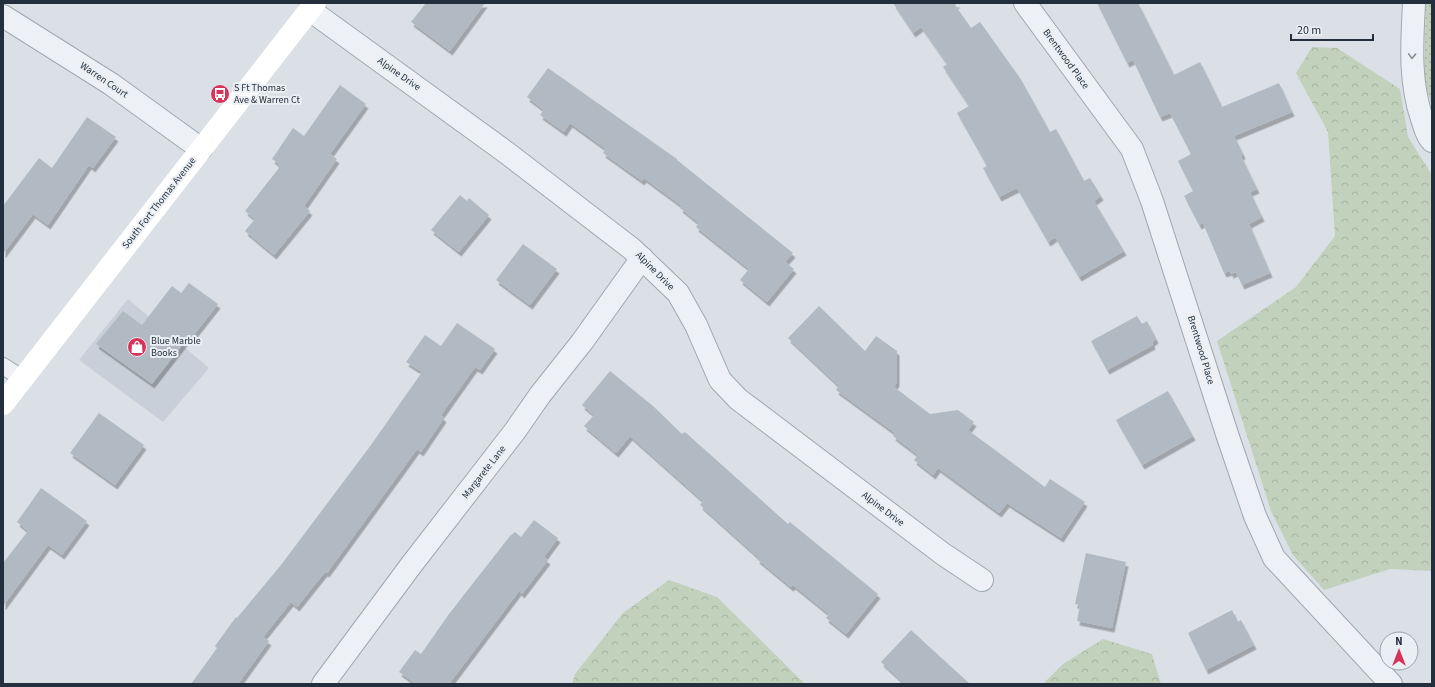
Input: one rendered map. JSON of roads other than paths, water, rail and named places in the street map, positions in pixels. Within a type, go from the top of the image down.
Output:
[{"type":"main road","name":"South Fort Thomas Avenue","points":[[3,404],[313,6]]},
{"type":"street","name":"Brentwood Place","points":[[1026,3],[1132,149],[1152,201],[1255,516],[1274,558],[1392,684]]},
{"type":"street","points":[[1414,3],[1411,68],[1417,103],[1428,137],[1432,141]]},
{"type":"street","name":"Alpine Drive","points":[[313,6],[617,236],[678,293],[696,325],[708,356],[720,380],[738,400],[943,554],[982,580]]},
{"type":"street","name":"Warren Court","points":[[3,16],[111,84],[201,149]]},
{"type":"street","name":"Margarete Lane","points":[[323,684],[412,564],[515,432],[540,395],[582,342],[642,258]]},
{"type":"lane","points":[[3,366],[23,379]]},
{"type":"place","name":"S Ft Thomas Ave & Warren Ct","points":[[220,94]]},
{"type":"place","name":"Blue Marble Books","points":[[137,347]]}]
